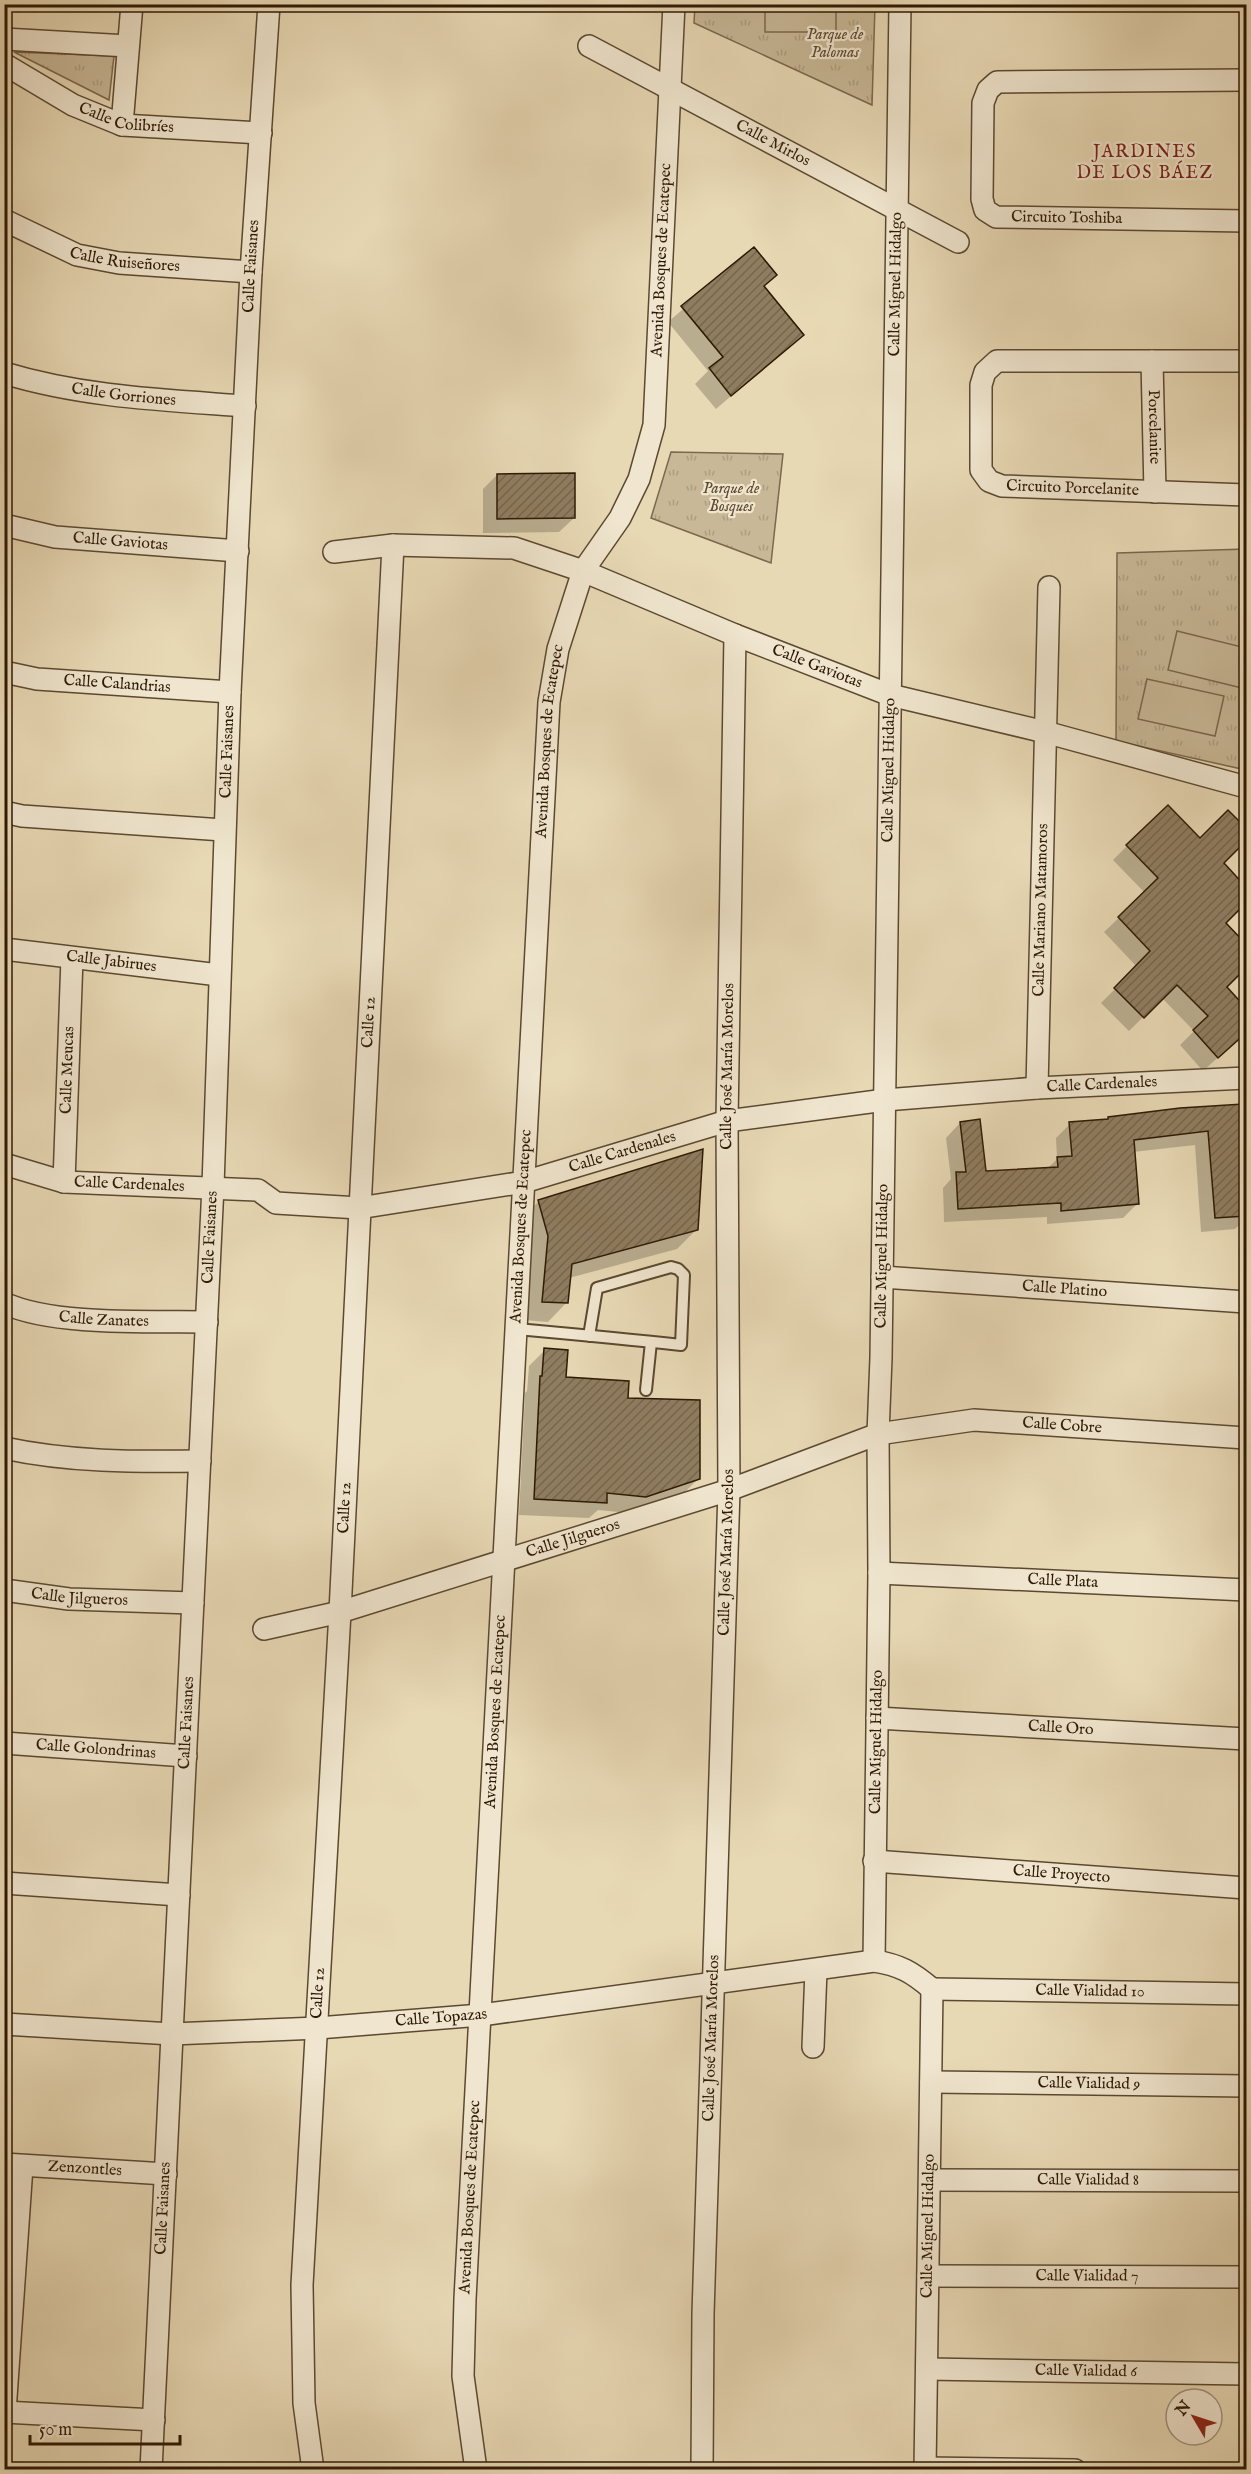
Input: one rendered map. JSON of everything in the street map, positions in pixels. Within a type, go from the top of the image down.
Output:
[{"type":"street","points":[[122,124],[132,4]]},
{"type":"street","name":"Calle Faisanes","points":[[151,2469],[207,1322],[230,692],[251,272],[269,4]]},
{"type":"street","name":"Avenida Bosques de Ecatepec","points":[[476,2469],[463,2376],[465,2300],[549,702],[558,649],[583,571],[620,518],[639,479],[654,425],[674,4]]},
{"type":"street","name":"Calle Miguel Hidalgo","points":[[873,1961],[879,1573],[878,1434],[885,1100],[900,4]]},
{"type":"street","points":[[4,39],[128,46]]},
{"type":"street","name":"Calle Mirlos","points":[[589,46],[958,242]]},
{"type":"street","name":"Calle Colibríes","points":[[4,64],[73,105],[122,124],[261,133]]},
{"type":"street","name":"Circuito Toshiba","points":[[1246,80],[997,82],[988,90],[983,103],[982,199],[986,210],[996,217],[1246,221]]},
{"type":"street","name":"Calle Ruiseñores","points":[[4,220],[77,255],[119,263],[251,272]]},
{"type":"street","name":"Porcelanite","points":[[1152,361],[1155,492]]},
{"type":"street","name":"Circuito Porcelanite","points":[[1246,361],[997,362],[985,372],[981,386],[981,470],[989,481],[1002,486],[1246,495]]},
{"type":"street","name":"Calle Gorriones","points":[[4,373],[41,384],[97,395],[245,406]]},
{"type":"street","name":"Calle Gaviotas","points":[[4,525],[55,537],[238,551]]},
{"type":"street","name":"Calle Gaviotas","points":[[334,552],[393,545],[514,548],[583,571],[735,635],[890,695],[1045,732],[1246,787]]},
{"type":"street","name":"Calle 12","points":[[313,2469],[304,2403],[302,2285],[340,1612],[393,545]]},
{"type":"street","name":"Calle Mariano Matamoros","points":[[1037,1088],[1048,588]]},
{"type":"street","name":"Calle José María Morelos","points":[[702,2469],[703,2314],[712,1983],[729,1490],[727,1121],[735,635]]},
{"type":"street","name":"Calle Calandrias","points":[[4,672],[37,679],[230,692]]},
{"type":"street","points":[[4,812],[22,816],[224,830]]},
{"type":"street","name":"Calle Jabirues","points":[[4,949],[219,975]]},
{"type":"street","name":"Calle Meucas","points":[[64,1182],[72,958]]},
{"type":"street","name":"Calle Cardenales","points":[[4,1164],[64,1182],[213,1186],[258,1190],[276,1203],[359,1208],[524,1182],[727,1121],[885,1100],[1037,1088],[1246,1078]]},
{"type":"street","name":"Calle Platino","points":[[882,1277],[1246,1302]]},
{"type":"street","name":"Calle Zanates","points":[[4,1303],[20,1310],[87,1319],[207,1322]]},
{"type":"street","name":"Calle Cobre","points":[[878,1434],[974,1420],[1246,1438]]},
{"type":"street","name":"Calle Jilgueros","points":[[264,1629],[340,1612],[729,1490],[878,1434]]},
{"type":"street","points":[[4,1448],[45,1456],[130,1462],[200,1461]]},
{"type":"street","name":"Calle Plata","points":[[879,1573],[1246,1590]]},
{"type":"street","name":"Calle Jilgueros","points":[[4,1590],[69,1599],[193,1603]]},
{"type":"street","name":"Calle Oro","points":[[877,1719],[1246,1739]]},
{"type":"street","name":"Calle Golondrinas","points":[[4,1743],[186,1756]]},
{"type":"street","name":"Calle Proyecto","points":[[874,1861],[1246,1888]]},
{"type":"street","points":[[4,1883],[179,1895]]},
{"type":"street","points":[[873,1961],[894,1964],[912,1972],[932,1989]]},
{"type":"street","name":"Calle Topazas","points":[[4,2024],[172,2034],[318,2028],[480,2015],[873,1961]]},
{"type":"street","points":[[813,2047],[816,1970]]},
{"type":"street","name":"Calle Miguel Hidalgo","points":[[925,2469],[932,1989]]},
{"type":"street","name":"Calle Vialidad 10","points":[[932,1989],[1246,1994]]},
{"type":"street","name":"Calle Vialidad 9","points":[[931,2082],[1246,2086]]},
{"type":"street","points":[[13,2165],[5,2412],[154,2420]]},
{"type":"street","name":"Zenzontles","points":[[13,2165],[166,2174]]},
{"type":"street","name":"Calle Vialidad 8","points":[[930,2180],[1246,2181]]},
{"type":"street","name":"Calle Vialidad 7","points":[[928,2276],[1246,2277]]},
{"type":"street","name":"Calle Vialidad 6","points":[[927,2369],[1246,2374]]},
{"type":"street","points":[[925,2469],[1075,2469]]},
{"type":"lane","points":[[517,1329],[681,1345],[684,1275],[678,1269],[671,1267],[597,1288],[589,1336]]},
{"type":"lane","points":[[646,1390],[651,1342]]},
{"type":"green space","name":"Parque de Palomas","points":[[695,5],[875,5],[872,105],[694,23]]},
{"type":"green space","points":[[765,5],[836,5],[836,32],[765,32]]},
{"type":"green space","points":[[14,52],[114,56],[109,100]]},
{"type":"green space","name":"Parque de Bosques","points":[[671,452],[783,454],[771,563],[651,518]]},
{"type":"green space","points":[[1246,549],[1246,770],[1116,741],[1117,553]]},
{"type":"green space","points":[[1177,631],[1246,648],[1246,689],[1168,670]]},
{"type":"green space","points":[[1147,679],[1224,696],[1215,736],[1138,719]]},
{"type":"building","points":[[754,247],[777,275],[764,286],[804,335],[731,396],[709,368],[723,357],[681,306]]},
{"type":"building","points":[[575,473],[575,518],[497,519],[497,474]]},
{"type":"building","points":[[1168,805],[1200,838],[1228,810],[1246,828],[1246,841],[1224,863],[1246,887],[1246,903],[1226,923],[1246,944],[1246,968],[1227,987],[1246,1008],[1246,1033],[1218,1058],[1193,1030],[1208,1016],[1177,985],[1144,1018],[1114,988],[1150,951],[1118,917],[1158,878],[1126,845]]},
{"type":"building","points":[[1243,1104],[1246,1216],[1215,1218],[1208,1131],[1134,1140],[1139,1204],[1061,1211],[1061,1203],[958,1209],[956,1172],[966,1172],[960,1122],[980,1119],[986,1171],[1058,1167],[1057,1157],[1072,1156],[1069,1122],[1108,1119],[1108,1117],[1180,1108]]},
{"type":"building","points":[[703,1149],[698,1230],[572,1264],[568,1303],[542,1302],[548,1236],[538,1200]]},
{"type":"building","points":[[544,1348],[568,1350],[566,1377],[629,1381],[628,1398],[700,1400],[700,1479],[646,1497],[607,1493],[607,1503],[534,1499],[540,1376],[542,1376]]},
{"type":"district","name":"JARDINES DE LOS BÁEZ","points":[[1145,162]]}]
